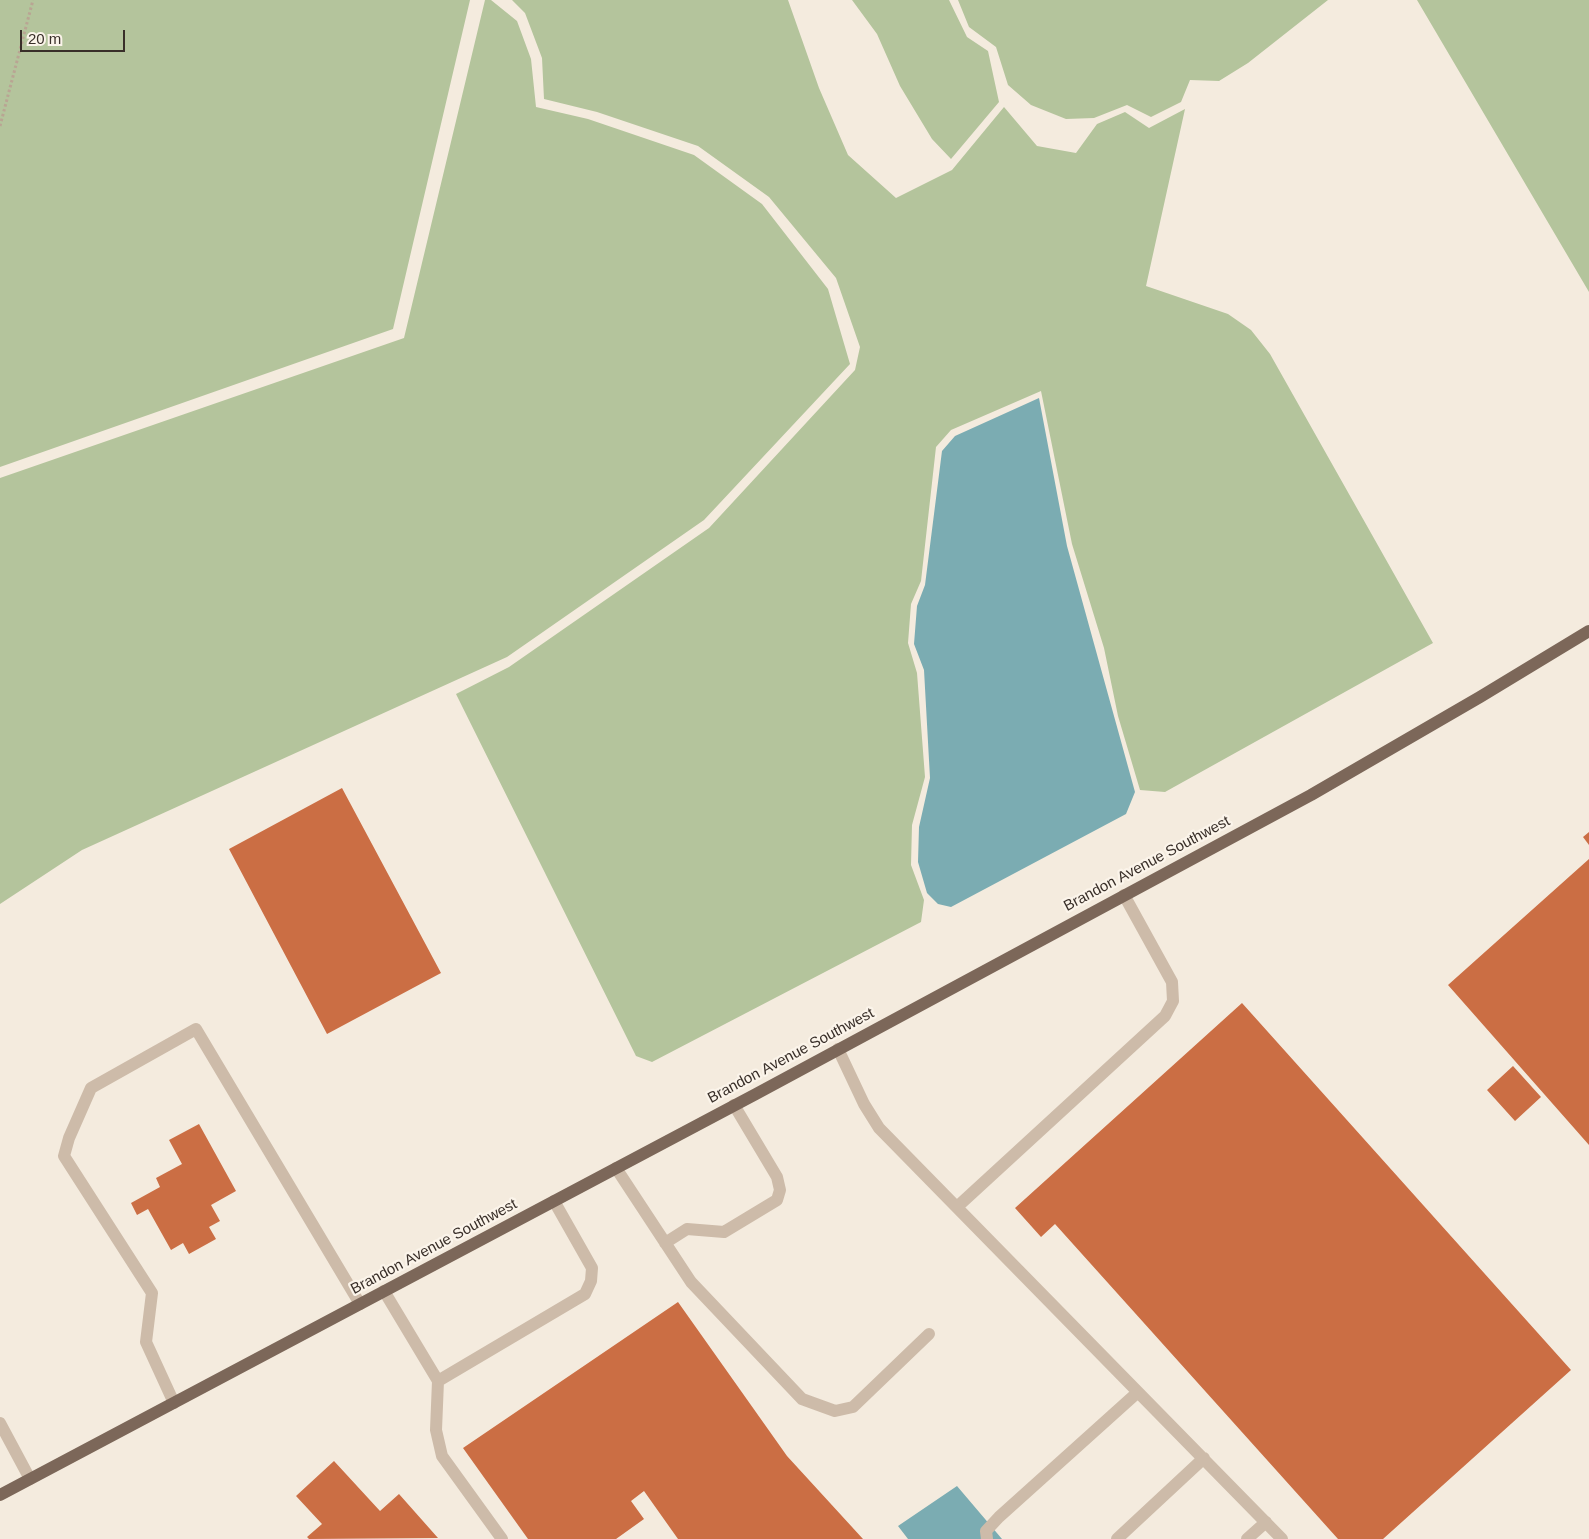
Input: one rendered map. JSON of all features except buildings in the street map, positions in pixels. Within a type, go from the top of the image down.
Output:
[{"type":"main road","name":"Brandon Avenue Southwest","points":[[0,1495],[734,1105],[1311,795],[1480,698],[1589,631]]},
{"type":"lane","points":[[957,1207],[1165,1016],[1173,1001],[1172,982],[1124,895]]},
{"type":"lane","points":[[174,1403],[146,1342],[152,1293],[64,1156],[69,1138],[91,1088],[196,1029],[360,1304]]},
{"type":"lane","points":[[838,1049],[864,1104],[879,1128],[1282,1539]]},
{"type":"lane","points":[[666,1243],[687,1229],[724,1232],[777,1200],[780,1190],[777,1177],[734,1105]]},
{"type":"lane","points":[[616,1168],[691,1282],[802,1398],[835,1411],[853,1407],[929,1334]]},
{"type":"lane","points":[[438,1380],[585,1294],[591,1281],[592,1268],[554,1201]]},
{"type":"lane","points":[[384,1291],[438,1380],[436,1430],[442,1456],[502,1539]]},
{"type":"lane","points":[[987,1539],[986,1531],[999,1517],[1138,1392]]},
{"type":"lane","points":[[0,1424],[30,1479]]},
{"type":"lane","points":[[1117,1539],[1204,1458]]},
{"type":"lane","points":[[1247,1539],[1266,1522]]},
{"type":"path","points":[[0,126],[33,0]]},
{"type":"green space","points":[[0,0],[470,0],[393,329],[0,467]]},
{"type":"green space","points":[[485,0],[491,0],[517,21],[531,59],[536,107],[588,119],[694,155],[762,204],[828,289],[850,364],[704,520],[507,657],[82,850],[0,904],[0,478],[404,338]]},
{"type":"green space","points":[[512,0],[788,0],[819,88],[848,155],[896,198],[952,170],[1004,107],[1037,146],[1076,153],[1097,124],[1125,112],[1149,128],[1185,109],[1146,286],[1228,314],[1251,330],[1270,354],[1433,643],[1165,792],[1140,790],[1118,716],[1104,648],[1072,544],[1041,391],[951,430],[936,447],[921,581],[911,604],[908,643],[917,673],[925,777],[912,825],[911,865],[924,900],[921,922],[652,1062],[636,1056],[456,694],[509,667],[709,528],[855,370],[860,347],[836,278],[769,197],[698,146],[597,112],[544,99],[542,58],[525,13]]},
{"type":"green space","points":[[852,0],[949,0],[967,37],[988,51],[999,102],[951,159],[932,139],[900,86],[877,34]]},
{"type":"green space","points":[[958,0],[1328,0],[1248,63],[1219,81],[1190,80],[1181,102],[1151,117],[1127,105],[1094,118],[1066,119],[1031,105],[1008,85],[996,47],[969,27]]},
{"type":"green space","points":[[1417,0],[1589,0],[1589,292]]},
{"type":"water","points":[[1039,398],[1067,546],[1135,792],[1126,814],[951,907],[938,904],[927,893],[918,862],[919,827],[930,778],[924,670],[914,644],[917,606],[925,585],[942,451],[955,436]]},
{"type":"water","points":[[957,1486],[1002,1539],[908,1539],[898,1526]]}]
